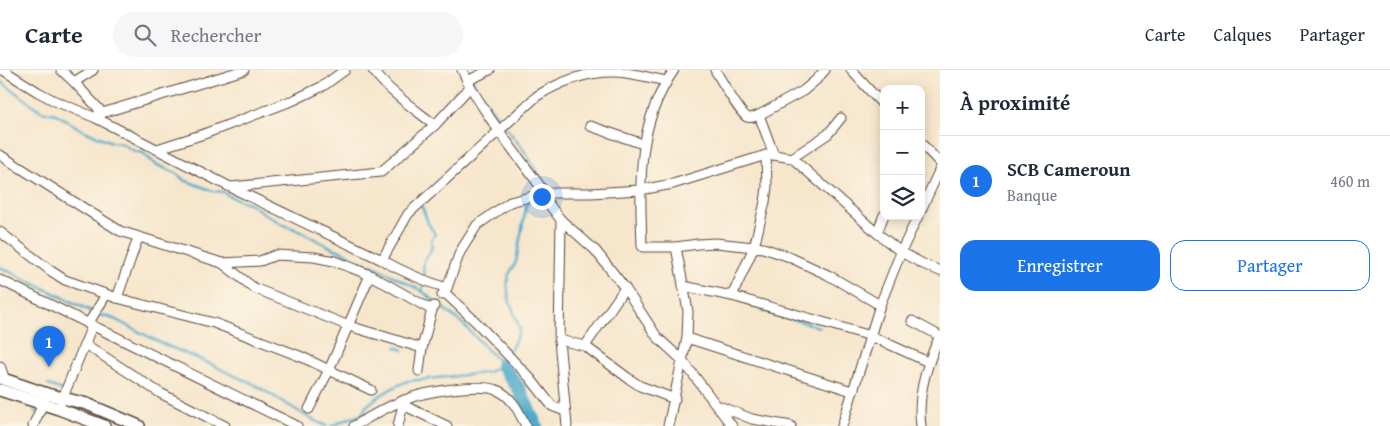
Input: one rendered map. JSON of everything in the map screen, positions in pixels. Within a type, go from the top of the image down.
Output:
[{"type":"main road","points":[[2,383],[45,399],[59,409],[104,426]]},
{"type":"main road","points":[[45,399],[63,397],[87,404],[139,426]]},
{"type":"street","points":[[3,70],[55,101],[97,116],[230,187],[444,291],[530,378],[552,406],[565,411]]},
{"type":"street","points":[[61,70],[99,109],[97,116]]},
{"type":"street","points":[[74,82],[93,70]]},
{"type":"street","points":[[97,116],[244,70]]},
{"type":"street","points":[[157,149],[204,134],[294,100],[323,86],[345,70]]},
{"type":"street","points":[[373,70],[379,79],[394,93],[435,126]]},
{"type":"street","points":[[462,70],[469,84],[561,220],[596,250],[625,288],[657,337],[683,361],[732,426]]},
{"type":"street","points":[[230,187],[377,173],[384,170],[435,126],[469,84],[490,70]]},
{"type":"street","points":[[674,70],[654,107],[643,144],[640,190],[642,246],[645,248],[716,244],[763,248],[828,275],[880,305]]},
{"type":"street","points":[[715,70],[744,115],[751,118],[803,91],[826,70]]},
{"type":"street","points":[[851,70],[880,102]]},
{"type":"street","points":[[382,260],[408,214],[537,96],[556,84],[596,73],[618,72],[667,81]]},
{"type":"street","points":[[732,296],[754,247],[765,202],[770,155],[759,115]]},
{"type":"street","points":[[792,158],[824,137],[841,118]]},
{"type":"street","points":[[590,126],[643,144]]},
{"type":"street","points":[[925,148],[940,163]]},
{"type":"street","points":[[0,155],[120,231],[138,238],[222,263],[260,261],[276,255],[314,257],[334,261],[370,275],[433,308],[418,371]]},
{"type":"street","points":[[444,291],[460,252],[477,225],[510,202],[543,194],[640,190],[694,179],[770,155],[792,158],[806,168],[877,233],[902,252],[940,271]]},
{"type":"street","points":[[925,201],[940,169]]},
{"type":"street","points":[[561,220],[559,340],[567,426]]},
{"type":"street","points":[[877,233],[882,220]]},
{"type":"street","points":[[842,426],[880,305],[916,220]]},
{"type":"street","points":[[0,232],[65,280],[106,295],[214,323],[302,357],[371,390]]},
{"type":"street","points":[[117,298],[138,238]]},
{"type":"street","points":[[668,426],[687,338],[688,311],[676,247]]},
{"type":"street","points":[[222,263],[254,288],[349,326],[422,348]]},
{"type":"street","points":[[309,409],[329,370],[370,275]]},
{"type":"street","points":[[0,280],[297,426]]},
{"type":"street","points":[[684,286],[732,296],[871,336],[928,362]]},
{"type":"street","points":[[585,346],[625,288]]},
{"type":"street","points":[[59,409],[85,344],[90,325],[106,295]]},
{"type":"street","points":[[912,321],[940,336],[928,362],[920,412],[921,426]]},
{"type":"street","points":[[687,338],[852,391]]},
{"type":"street","points":[[559,340],[585,346],[634,382],[652,392],[675,399]]},
{"type":"street","points":[[85,344],[160,393],[225,426]]},
{"type":"street","points":[[0,366],[2,383]]},
{"type":"street","points":[[354,426],[404,402],[431,393],[472,387],[498,390],[510,398],[526,426]]},
{"type":"street","points":[[34,426],[45,399]]},
{"type":"street","points":[[398,426],[404,402]]},
{"type":"street","points":[[404,402],[448,426]]},
{"type":"street","points":[[718,406],[752,419],[791,426]]},
{"type":"waterway","points":[[472,80],[489,106],[526,154],[539,174],[538,180]]},
{"type":"waterway","points":[[0,81],[41,111],[56,114],[84,131],[112,142],[121,143],[134,151],[143,153],[155,164],[176,173],[184,180],[213,191],[223,192],[251,204],[282,224],[359,261],[378,268],[422,291],[463,324],[502,365]]},
{"type":"waterway","points":[[332,426],[361,415],[365,408],[373,401],[408,381],[488,372],[502,365],[520,330],[509,299],[507,285],[509,274],[516,262],[526,206],[531,199]]},
{"type":"waterway","points":[[421,206],[435,234],[431,241],[430,252],[424,260],[423,271],[425,279],[422,291]]},
{"type":"waterway","points":[[0,267],[93,312]]},
{"type":"waterway","points":[[762,310],[809,324]]},
{"type":"waterway","points":[[98,314],[114,319],[163,344],[252,383],[311,419],[327,426]]},
{"type":"waterway","points":[[812,325],[819,327]]},
{"type":"waterway","points":[[396,347],[403,350]]},
{"type":"waterway","points":[[502,365],[519,389],[536,426]]},
{"type":"waterway","points":[[48,385],[63,390]]},
{"type":"waterway","points":[[34,411],[45,415]]},
{"type":"place","name":"SCB Cameroun","points":[[49,367]]}]
